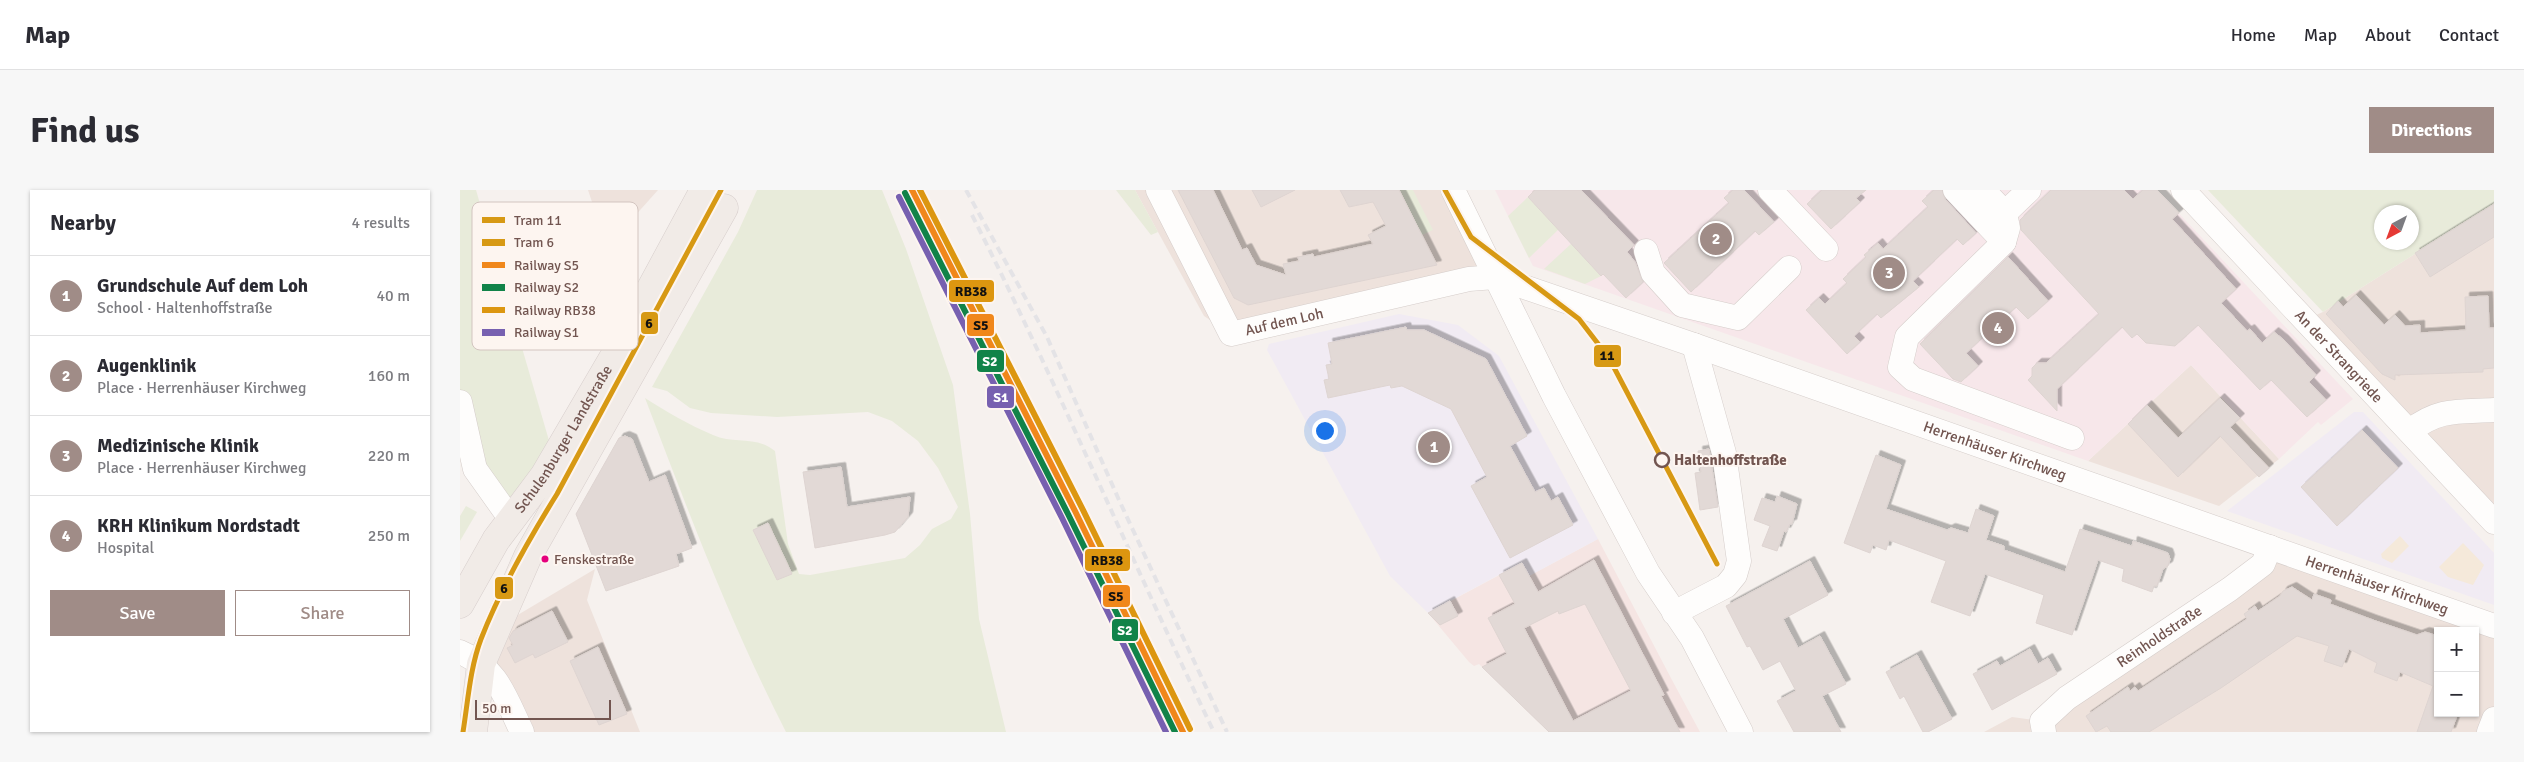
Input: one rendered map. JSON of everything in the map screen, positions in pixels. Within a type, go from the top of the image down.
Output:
[{"type":"main road","name":"Schulenburger Landstraße","points":[[638,312],[704,190]]},
{"type":"main road","name":"Schulenburger Landstraße","points":[[473,732],[470,658],[724,208]]},
{"type":"main road","name":"Schulenburger Landstraße","points":[[460,604],[496,540],[544,476],[618,350]]},
{"type":"street","name":"Auf dem Loh","points":[[1158,190],[1231,334],[1469,279],[1495,277]]},
{"type":"street","points":[[1452,190],[1554,396],[1648,573],[1692,638],[1741,732]]},
{"type":"street","points":[[1770,190],[1826,250]]},
{"type":"street","points":[[1955,190],[2004,242]]},
{"type":"street","points":[[1983,190],[2005,213],[2008,228],[2004,242],[1908,337],[1900,367],[1913,379],[2072,438]]},
{"type":"street","points":[[2005,213],[2029,190]]},
{"type":"street","name":"An der Strangriede","points":[[2183,190],[2494,522]]},
{"type":"street","points":[[1646,251],[1653,273],[1682,304],[1738,318],[1790,268]]},
{"type":"street","name":"Herrenhäuser Kirchweg","points":[[1495,277],[2494,626]]},
{"type":"street","points":[[1674,613],[1726,586],[1735,575],[1739,561],[1724,453],[1694,345]]},
{"type":"street","points":[[460,402],[474,469],[512,521]]},
{"type":"street","points":[[2410,431],[2423,421],[2439,413],[2494,410]]},
{"type":"street","name":"Reinholdstraße","points":[[2043,727],[2067,698],[2230,589],[2263,564],[2270,547]]},
{"type":"street","points":[[470,658],[497,679],[522,732]]},
{"type":"street","points":[[2489,732],[2494,718]]},
{"type":"shaded area","points":[[588,190],[658,190],[638,212],[638,202],[592,202]]},
{"type":"shaded area","points":[[1135,190],[1453,190],[1495,277],[1231,334],[1204,316]]},
{"type":"shaded area","points":[[1495,190],[2157,190],[2353,399],[2321,425],[2318,422],[2279,459],[2191,365],[2088,461],[1533,266]]},
{"type":"shaded area","points":[[2494,204],[2494,522],[2305,320],[2323,312]]},
{"type":"shaded area","points":[[1399,314],[1458,325],[1499,356],[1598,539],[1529,576],[1521,563],[1428,613],[1390,576],[1267,350],[1269,344]]},
{"type":"shaded area","points":[[2191,365],[2279,459],[2219,506],[2088,461]]},
{"type":"shaded area","points":[[2354,412],[2363,412],[2494,553],[2494,605],[2227,511]]},
{"type":"shaded area","points":[[1598,539],[1700,732],[1549,732],[1479,664],[1474,666],[1469,662],[1428,613],[1522,563],[1529,576]]},
{"type":"shaded area","points":[[2270,547],[2494,626],[2494,732],[1984,732],[2012,717],[2042,721]]},
{"type":"shaded area","points":[[595,569],[587,600],[640,732],[522,732],[497,679],[494,629]]},
{"type":"green space","points":[[460,190],[476,190],[479,202],[472,202],[472,350],[523,350],[550,444],[534,468],[501,508],[460,402]]},
{"type":"green space","points":[[757,190],[882,190],[906,249],[953,385],[970,514],[979,619],[1006,732],[786,732],[747,651],[694,525],[645,398],[678,418],[713,435],[721,438],[760,443],[775,451],[788,544],[799,574],[810,575],[905,558],[920,545],[932,529],[951,519],[958,507],[938,468],[918,441],[892,421],[868,412],[777,417],[711,413],[690,408],[667,391],[652,387],[738,232]]},
{"type":"green space","points":[[1116,190],[1135,190],[1158,232],[1151,235]]},
{"type":"green space","points":[[1400,190],[1413,190],[1433,230],[1422,235]]},
{"type":"green space","points":[[2208,190],[2494,190],[2494,204],[2323,312]]},
{"type":"green space","points":[[1528,197],[1559,229],[1529,258],[1508,216]]},
{"type":"green space","points":[[1572,243],[1601,276],[1585,284],[1544,269]]},
{"type":"green space","points":[[466,506],[477,512],[460,541],[460,516]]},
{"type":"sand","points":[[2400,536],[2409,546],[2392,563],[2382,558],[2381,554]]},
{"type":"sand","points":[[2463,543],[2484,565],[2473,585],[2448,577],[2439,567]]},
{"type":"building","points":[[1178,190],[1213,190],[1242,250],[1247,248],[1256,265],[1286,275],[1283,264],[1299,261],[1298,257],[1313,254],[1314,257],[1373,244],[1368,235],[1386,226],[1373,202],[1349,207],[1340,190],[1399,190],[1437,265],[1248,305],[1234,298]]},
{"type":"building","points":[[1252,190],[1295,190],[1261,207]]},
{"type":"building","points":[[1535,190],[1581,190],[1634,245],[1627,252],[1635,262],[1643,282],[1626,298],[1603,274],[1601,276],[1528,197]]},
{"type":"building","points":[[1733,190],[1744,190],[1774,222],[1759,235],[1755,231],[1691,292],[1664,263],[1729,203],[1724,198]]},
{"type":"building","points":[[1822,190],[1866,190],[1856,198],[1860,202],[1831,229],[1807,204]]},
{"type":"building","points":[[1934,190],[1942,190],[1945,199],[1976,233],[1963,245],[1957,239],[1913,281],[1919,287],[1881,318],[1877,314],[1854,336],[1860,342],[1847,354],[1806,310],[1819,298],[1825,304],[1847,283],[1843,279],[1866,257],[1864,255],[1878,243],[1883,249],[1928,207],[1922,201]]},
{"type":"building","points":[[2051,190],[2124,190],[2133,199],[2143,190],[2157,190],[2179,213],[2172,219],[2236,289],[2221,303],[2247,331],[2250,329],[2262,343],[2274,332],[2284,340],[2316,375],[2309,382],[2326,400],[2307,417],[2271,380],[2260,390],[2198,325],[2175,346],[2146,343],[2137,334],[2132,338],[2122,327],[2057,389],[2057,411],[2028,380],[2032,376],[2032,368],[2037,363],[2046,363],[2099,314],[2021,230],[2020,220]]},
{"type":"building","points":[[2494,204],[2494,237],[2430,277],[2415,253]]},
{"type":"building","points":[[2008,257],[2048,301],[2028,319],[2016,307],[1966,353],[1978,366],[1961,382],[1953,379],[1920,344]]},
{"type":"building","points":[[2356,295],[2384,325],[2395,315],[2405,326],[2420,325],[2420,333],[2466,330],[2465,297],[2488,296],[2489,328],[2494,328],[2494,368],[2483,369],[2483,372],[2395,375],[2395,380],[2382,374],[2326,314],[2338,301],[2343,307]]},
{"type":"building","points":[[1406,327],[1407,330],[1424,330],[1486,359],[1527,436],[1510,446],[1535,492],[1544,488],[1551,501],[1558,497],[1573,525],[1510,558],[1471,486],[1487,477],[1451,409],[1402,386],[1391,388],[1390,385],[1328,398],[1324,380],[1329,379],[1326,365],[1332,364],[1328,343]]},
{"type":"building","points":[[2220,398],[2240,418],[2230,427],[2269,468],[2259,477],[2220,436],[2178,477],[2128,424],[2147,405],[2178,438]]},
{"type":"building","points":[[2362,430],[2398,468],[2337,526],[2301,487]]},
{"type":"building","points":[[625,436],[632,439],[649,482],[665,475],[692,548],[676,554],[679,566],[606,591],[576,514],[619,438]]},
{"type":"building","points":[[1709,449],[1718,507],[1700,510],[1695,473],[1701,472],[1698,451]]},
{"type":"building","points":[[1876,455],[1901,465],[1886,509],[1947,530],[1951,528],[1968,533],[1976,509],[1994,516],[1986,540],[2004,546],[2004,550],[2065,572],[2080,529],[2132,546],[2133,541],[2168,553],[2170,559],[2168,566],[2163,569],[2157,586],[2154,586],[2152,592],[2122,581],[2124,569],[2098,560],[2072,635],[2036,623],[2044,595],[1985,574],[1970,616],[1931,602],[1946,561],[1889,540],[1886,550],[1873,545],[1870,553],[1844,543]]},
{"type":"building","points":[[841,467],[847,507],[910,497],[908,517],[895,532],[815,548],[803,472]]},
{"type":"building","points":[[1777,496],[1797,504],[1792,524],[1790,524],[1786,532],[1784,531],[1777,551],[1762,546],[1770,526],[1754,520],[1762,498],[1775,502]]},
{"type":"building","points":[[768,523],[792,574],[777,580],[753,530]]},
{"type":"building","points":[[1594,560],[1664,695],[1661,696],[1680,732],[1549,732],[1482,667],[1507,654],[1488,618],[1515,604],[1499,575],[1522,563],[1538,592]],"holes":[[[1585,604],[1631,691],[1573,721],[1524,628],[1558,611],[1559,614]]]},
{"type":"building","points":[[1810,561],[1828,595],[1783,619],[1798,648],[1820,636],[1846,684],[1822,696],[1841,732],[1794,732],[1777,701],[1796,691],[1780,661],[1763,670],[1750,646],[1747,647],[1726,606]]},
{"type":"building","points":[[2292,587],[2312,600],[2314,594],[2331,600],[2330,604],[2417,635],[2425,632],[2434,635],[2434,717],[2457,717],[2451,732],[2417,732],[2433,686],[2400,672],[2397,681],[2374,672],[2377,663],[2349,649],[2342,667],[2324,661],[2329,646],[2297,636],[2221,688],[2149,732],[2111,732],[2107,726],[2096,732],[2086,716],[2128,687],[2130,691],[2135,687],[2138,691],[2247,619],[2244,614],[2255,606],[2258,611],[2280,596],[2283,591]]},
{"type":"building","points":[[1450,601],[1458,616],[1440,625],[1428,613]]},
{"type":"building","points":[[552,611],[568,642],[535,658],[533,654],[515,663],[507,648],[513,645],[509,638],[513,631]]},
{"type":"building","points":[[598,647],[627,714],[599,725],[570,661]]},
{"type":"building","points":[[2030,649],[2038,664],[2048,658],[2057,674],[1992,710],[1973,674],[1997,661],[2000,666]]},
{"type":"building","points":[[1917,655],[1952,719],[1928,732],[1923,732],[1904,696],[1900,699],[1886,672]]},
{"type":"railway","points":[[966,190],[1047,337],[1119,500],[1227,732]]},
{"type":"railway","points":[[972,215],[1034,343],[1214,732]]},
{"type":"tram line","name":"6","points":[[638,344],[721,190]]},
{"type":"tram line","name":"11","points":[[1445,190],[1471,237],[1579,319],[1609,358],[1717,564]]},
{"type":"tram line","name":"6","points":[[463,732],[474,661],[497,602],[635,350]]},
{"type":"rail line","name":"S5","points":[[912,190],[1075,511],[1183,732]]},
{"type":"rail line","name":"RB38","points":[[920,190],[1082,508],[1190,729]]},
{"type":"rail line","name":"S2","points":[[905,193],[1068,514],[1175,732]]},
{"type":"rail line","name":"S1","points":[[899,197],[1062,518],[1166,732]]},
{"type":"place","name":"Augenklinik","points":[[1716,239]]},
{"type":"place","name":"Medizinische Klinik","points":[[1889,273]]},
{"type":"place","name":"KRH Klinikum Nordstadt","points":[[1998,328]]},
{"type":"place","name":"Grundschule Auf dem Loh","points":[[1434,447]]},
{"type":"place","name":"Haltenhoffstraße","points":[[1662,460]]},
{"type":"place","name":"Fenskestraße","points":[[545,559]]}]
